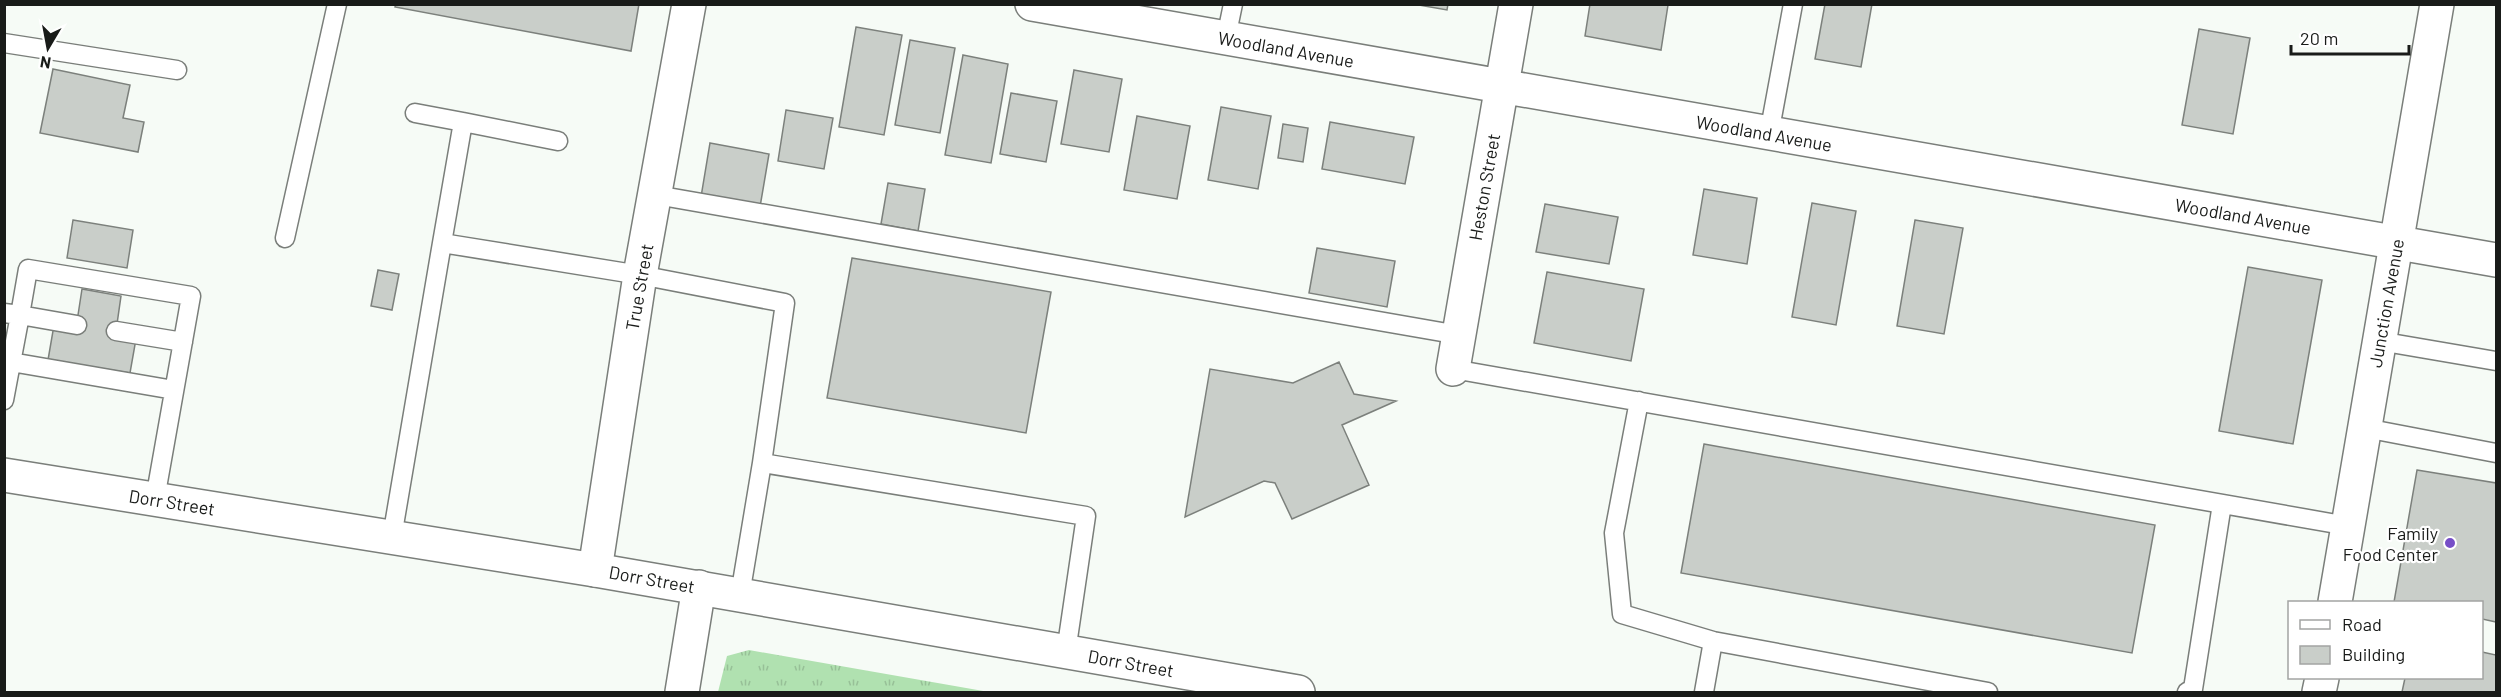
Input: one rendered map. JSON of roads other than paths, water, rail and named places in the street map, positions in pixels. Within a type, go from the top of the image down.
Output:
[{"type":"street","name":"True Street","points":[[595,570],[640,276],[689,4]]},
{"type":"street","name":"Woodland Avenue","points":[[1032,4],[2496,260]]},
{"type":"street","name":"Heston Street","points":[[1453,369],[1516,4]]},
{"type":"street","name":"Junction Avenue","points":[[2335,601],[2437,4]]},
{"type":"street","name":"Dorr Street","points":[[4,475],[699,587],[1298,693]]},
{"type":"street","points":[[682,693],[699,587]]},
{"type":"lane","points":[[285,238],[337,4]]},
{"type":"lane","points":[[1226,38],[1233,4]]},
{"type":"lane","points":[[1769,134],[1793,4]]},
{"type":"lane","points":[[4,43],[177,70]]},
{"type":"lane","points":[[415,113],[558,141]]},
{"type":"lane","points":[[392,537],[463,122]]},
{"type":"lane","points":[[656,195],[1459,335]]},
{"type":"lane","points":[[442,243],[784,303],[762,463],[740,595]]},
{"type":"lane","points":[[4,400],[11,362],[12,314],[28,268],[191,296],[155,499]]},
{"type":"lane","points":[[12,314],[76,325]]},
{"type":"lane","points":[[116,331],[183,342]]},
{"type":"lane","points":[[2379,341],[2496,361]]},
{"type":"lane","points":[[11,362],[174,390]]},
{"type":"lane","points":[[1453,369],[2348,526]]},
{"type":"lane","points":[[1639,401],[1614,534],[1622,614],[1713,641],[1988,693]]},
{"type":"lane","points":[[2365,428],[2496,453]]},
{"type":"lane","points":[[762,463],[1086,516],[1066,652]]},
{"type":"lane","points":[[2187,693],[2193,689],[2222,504]]},
{"type":"lane","points":[[1704,693],[1713,641]]},
{"type":"place","name":"Family Food Center","points":[[2450,543]]}]
